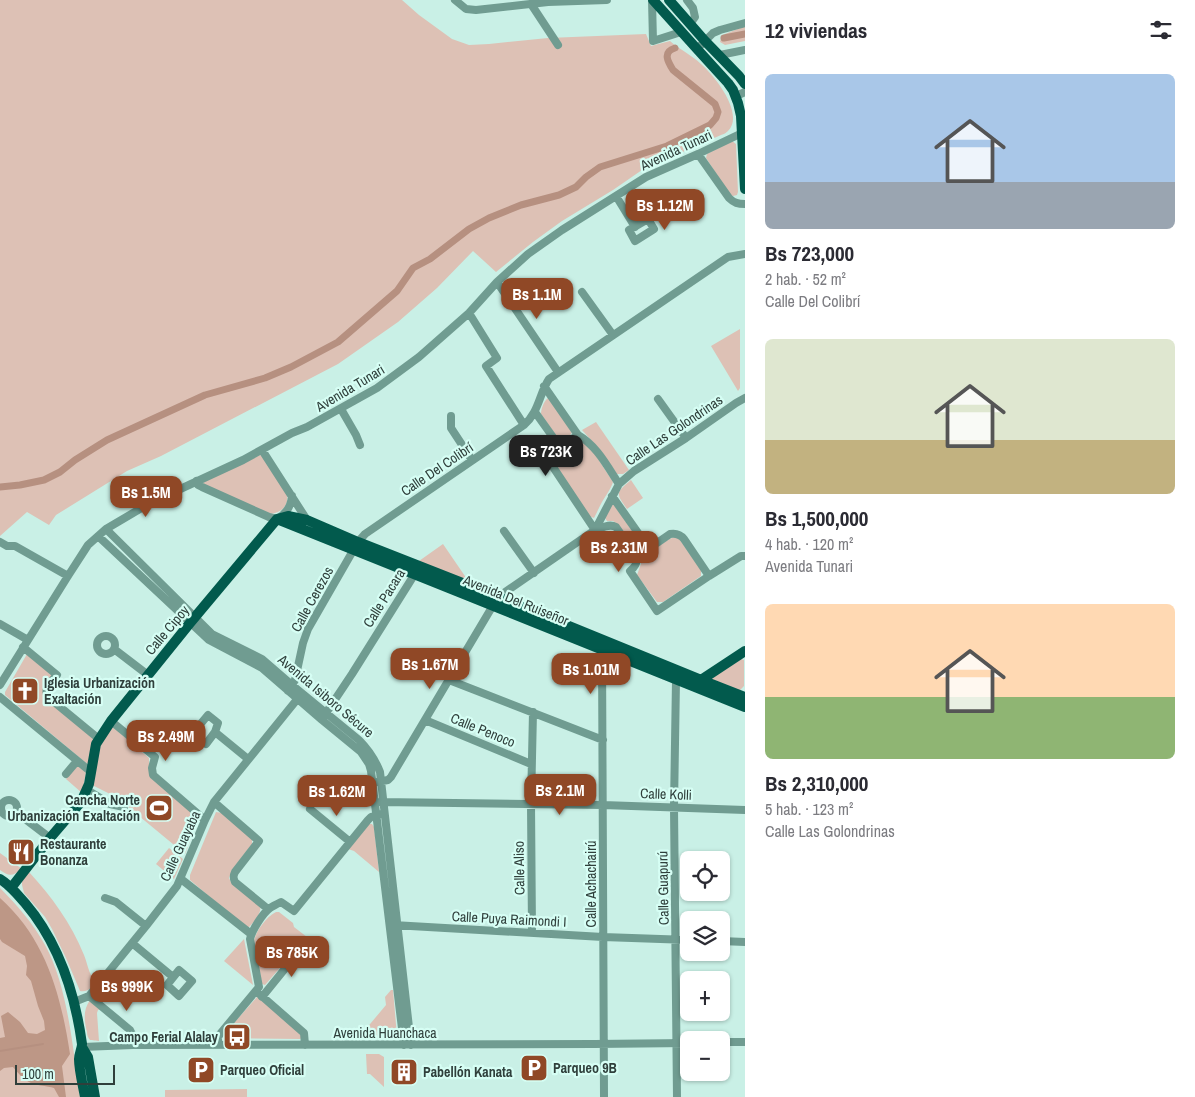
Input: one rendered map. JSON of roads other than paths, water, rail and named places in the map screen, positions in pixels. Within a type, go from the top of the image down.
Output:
[{"type":"main road","points":[[652,0],[733,90],[740,94],[738,103],[741,116],[745,189]]},
{"type":"main road","points":[[669,0],[745,84]]},
{"type":"main road","name":"Avenida Del Ruiseñor","points":[[276,519],[288,516],[307,520],[356,546]]},
{"type":"main road","name":"Avenida Del Ruiseñor","points":[[276,519],[356,546],[604,646],[745,697]]},
{"type":"main road","name":"Calle Cipoy","points":[[11,888],[81,802],[86,790],[95,748],[99,739],[148,675],[276,519]]},
{"type":"main road","name":"Avenida Del Ruiseñor","points":[[604,646],[676,680],[745,707]]},
{"type":"main road","points":[[701,680],[745,651]]},
{"type":"main road","points":[[0,879],[30,909],[53,944],[61,961],[74,1002],[82,1048],[88,1057],[95,1097]]},
{"type":"main road","points":[[82,1048],[79,1058],[85,1097]]},
{"type":"street","points":[[455,0],[466,9],[476,10],[547,1],[607,0]]},
{"type":"street","points":[[652,0],[653,41],[681,32]]},
{"type":"street","points":[[687,0],[693,8],[695,17],[690,24]]},
{"type":"street","points":[[531,4],[558,46]]},
{"type":"street","points":[[697,50],[713,33],[745,23]]},
{"type":"street","points":[[720,56],[745,50]]},
{"type":"street","name":"Avenida Tunari","points":[[0,685],[88,545],[106,529],[150,503],[243,460],[377,388],[419,357],[470,313],[497,282],[528,254],[562,230],[646,177],[742,133]]},
{"type":"street","points":[[698,154],[732,202],[745,204]]},
{"type":"street","points":[[616,196],[635,227]]},
{"type":"street","name":"Calle Del Colibrí","points":[[356,546],[365,534],[524,425],[536,412],[544,386],[549,378],[728,257],[745,254]]},
{"type":"street","points":[[497,282],[558,372]]},
{"type":"street","points":[[582,292],[613,335]]},
{"type":"street","points":[[470,313],[498,358],[486,366],[524,425]]},
{"type":"street","points":[[544,386],[578,435],[598,451],[619,484]]},
{"type":"street","name":"Calle Las Golondrinas","points":[[496,602],[595,530],[619,484],[634,471],[745,398]]},
{"type":"street","points":[[658,399],[686,438]]},
{"type":"street","points":[[341,409],[360,445]]},
{"type":"street","points":[[536,412],[564,454],[551,464],[595,530],[608,525],[616,527],[636,556],[635,567],[630,571],[657,611],[709,576],[741,556],[745,556]]},
{"type":"street","points":[[451,416],[451,428],[472,460]]},
{"type":"street","points":[[560,447],[578,435]]},
{"type":"street","points":[[262,450],[307,520]]},
{"type":"street","name":"Avenida Del Ruiseñor","points":[[196,481],[202,487],[276,519]]},
{"type":"street","name":"Calle Cipoy","points":[[276,519],[289,508],[292,496]]},
{"type":"street","points":[[612,496],[646,543],[654,544],[670,534],[679,534],[709,576]]},
{"type":"street","name":"Avenida Isiboro Sécure","points":[[106,529],[193,620]]},
{"type":"street","points":[[504,531],[534,573]]},
{"type":"street","name":"Avenida Isiboro Sécure","points":[[98,536],[193,620],[212,634],[262,659],[290,688],[327,713],[359,740],[376,760],[380,772],[377,782],[380,814],[407,1045]]},
{"type":"street","points":[[0,542],[7,546],[15,546],[68,576]]},
{"type":"street","name":"Calle Cerezos","points":[[290,688],[295,680],[302,643],[308,629],[356,546]]},
{"type":"street","name":"Calle Pacara","points":[[322,720],[417,570]]},
{"type":"street","points":[[377,782],[388,780],[391,777],[496,602]]},
{"type":"street","points":[[0,624],[28,640]]},
{"type":"street","name":"Calle Achachairú","points":[[604,646],[604,1097]]},
{"type":"street","points":[[23,647],[57,675],[46,688],[48,697],[99,739]]},
{"type":"street","points":[[114,649],[148,675]]},
{"type":"street","points":[[449,680],[603,740]]},
{"type":"street","name":"Calle Guapurú","points":[[676,680],[674,807],[677,1097]]},
{"type":"street","name":"Avenida Isiboro Sécure","points":[[300,696],[322,720],[362,752],[377,782]]},
{"type":"street","name":"Calle Guayaba","points":[[74,1002],[89,996],[177,886],[214,802],[300,696]]},
{"type":"street","points":[[0,697],[91,772]]},
{"type":"street","name":"Calle Aliso","points":[[532,933],[531,764],[533,712]]},
{"type":"street","name":"Calle Penoco","points":[[425,720],[531,764]]},
{"type":"street","points":[[112,721],[155,757],[152,768],[153,775],[205,820]]},
{"type":"street","points":[[215,732],[248,759]]},
{"type":"street","points":[[66,774],[77,761]]},
{"type":"street","points":[[86,790],[110,804],[124,807]]},
{"type":"street","points":[[214,802],[259,841],[235,872],[233,879],[268,909]]},
{"type":"street","name":"Calle Kolli","points":[[379,802],[604,805],[745,810]]},
{"type":"street","points":[[310,809],[349,841]]},
{"type":"street","points":[[16,812],[50,838]]},
{"type":"street","points":[[305,1045],[304,1034],[259,994],[251,934],[268,909],[281,902],[294,911],[371,816],[380,814]]},
{"type":"street","points":[[180,879],[251,934]]},
{"type":"street","points":[[105,898],[116,902],[146,926]]},
{"type":"street","name":"Calle Puya Raimondi I","points":[[393,926],[680,940]]},
{"type":"street","points":[[730,941],[745,942]]},
{"type":"street","points":[[132,943],[173,977]]},
{"type":"street","points":[[218,1045],[220,1034],[305,944]]},
{"type":"street","points":[[89,996],[130,1030],[132,1045]]},
{"type":"street","name":"Avenida Huanchaca","points":[[82,1048],[132,1045],[604,1044],[677,1042]]},
{"type":"street","points":[[730,1042],[745,1042]]},
{"type":"waterway","points":[[724,38],[745,34]]},
{"type":"waterway","points":[[0,487],[44,480],[60,472],[107,440],[205,395],[265,378],[291,367],[338,342],[397,291],[413,268],[430,259],[469,229],[489,218],[521,205],[559,195],[576,187],[600,167],[667,146],[710,125],[718,112],[715,104],[673,70],[667,55],[668,52],[675,48]]},
{"type":"waterway","points":[[0,1051],[43,1044]]},
{"type":"place","name":"Iglesia Urbanización Exaltación","points":[[25,691]]},
{"type":"place","name":"Cancha Norte Urbanización Exaltación","points":[[159,808]]},
{"type":"place","name":"Restaurante Bonanza","points":[[21,852]]},
{"type":"place","name":"Campo Ferial Alalay","points":[[237,1037]]},
{"type":"place","name":"Parqueo 9B","points":[[534,1068]]},
{"type":"place","name":"Parqueo Oficial","points":[[201,1070]]},
{"type":"place","name":"Pabellón Kanata","points":[[404,1072]]}]
